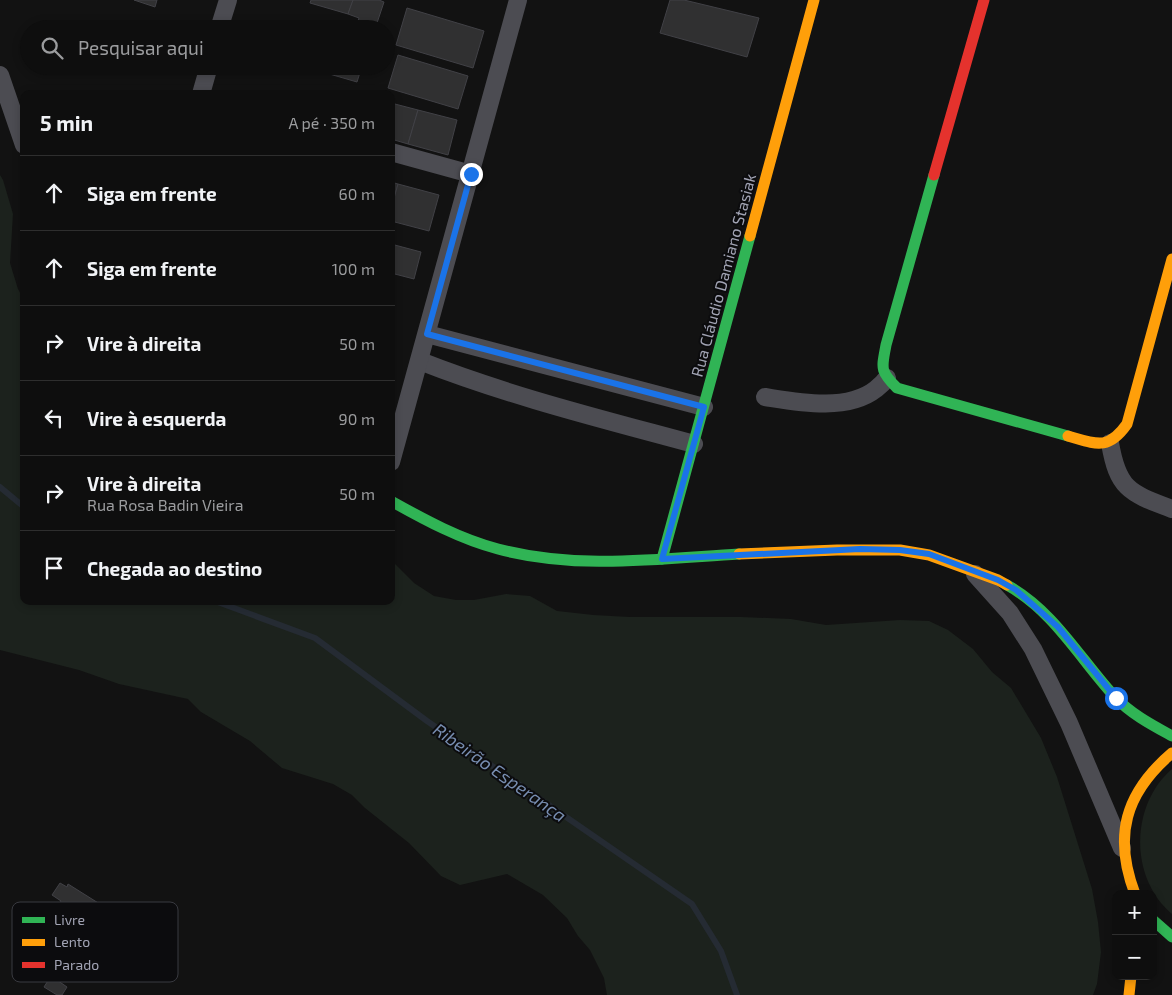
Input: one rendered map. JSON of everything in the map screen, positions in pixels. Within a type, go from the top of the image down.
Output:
[{"type":"street","points":[[222,20],[228,0]]},
{"type":"street","points":[[395,448],[518,0]]},
{"type":"street","name":"Rua Cláudio Damiano Stasiak","points":[[662,559],[814,0]]},
{"type":"street","points":[[984,0],[886,345],[882,368],[887,378],[897,388],[912,393],[994,414],[1092,443],[1110,443],[1127,424],[1172,259]]},
{"type":"street","points":[[202,90],[206,75]]},
{"type":"street","points":[[0,76],[20,134]]},
{"type":"street","points":[[395,153],[471,174]]},
{"type":"street","points":[[427,334],[704,407]]},
{"type":"street","points":[[420,361],[468,380],[507,392],[694,444]]},
{"type":"street","points":[[764,397],[814,404],[845,402],[875,390],[887,378]]},
{"type":"street","points":[[1110,443],[1115,468],[1122,483],[1130,491],[1142,498],[1172,509]]},
{"type":"street","points":[[395,503],[458,536],[512,553],[552,560],[601,562],[825,550],[900,550],[929,554],[998,580],[1016,590],[1058,627],[1116,698],[1134,714],[1172,736]]},
{"type":"street","points":[[973,571],[1010,613],[1033,649],[1069,724],[1124,852]]},
{"type":"street","points":[[1134,890],[1126,870],[1124,852],[1127,814],[1134,796],[1145,778],[1158,763],[1172,753]]},
{"type":"street","points":[[1157,924],[1172,937]]},
{"type":"street","points":[[1129,995],[1131,980]]},
{"type":"shaded area","points":[[0,175],[13,214],[10,263],[20,293],[20,605],[395,605],[395,564],[414,583],[434,596],[456,600],[474,600],[506,594],[530,596],[557,611],[593,615],[791,619],[826,625],[900,620],[929,621],[948,630],[973,649],[992,672],[1011,688],[1041,738],[1057,777],[1092,889],[1101,952],[1097,984],[1093,995],[607,995],[604,978],[590,950],[578,936],[567,918],[543,895],[507,874],[460,885],[441,876],[409,843],[365,808],[352,795],[333,784],[282,768],[250,741],[201,712],[188,699],[119,684],[79,670],[0,650]]},
{"type":"shaded area","points":[[1172,769],[1172,914],[1158,899],[1157,890],[1153,890],[1148,881],[1142,862],[1140,841],[1142,821],[1148,802],[1158,784]]},
{"type":"building","points":[[134,0],[157,0],[155,7]]},
{"type":"building","points":[[311,0],[353,0],[348,14],[310,3]]},
{"type":"building","points":[[353,0],[379,0],[384,2],[378,20],[358,20],[359,18],[348,14]]},
{"type":"building","points":[[670,0],[684,0],[759,18],[747,57],[660,33]]},
{"type":"building","points":[[407,8],[484,31],[473,68],[396,45]]},
{"type":"building","points":[[398,55],[468,76],[458,109],[388,88],[392,75],[395,75]]},
{"type":"building","points":[[333,75],[359,75],[357,82]]},
{"type":"building","points":[[395,104],[418,110],[408,144],[395,140]]},
{"type":"building","points":[[418,110],[457,120],[448,155],[408,144]]},
{"type":"building","points":[[395,183],[398,184],[395,195]]},
{"type":"building","points":[[398,184],[439,195],[429,231],[395,222],[395,195]]},
{"type":"building","points":[[395,245],[421,252],[414,279],[395,274]]},
{"type":"building","points":[[60,883],[67,887],[68,884],[97,902],[60,902],[52,895]]},
{"type":"building","points":[[47,982],[60,982],[67,987],[62,995],[57,995],[44,987]]},
{"type":"waterway","name":"Ribeirão Esperança","points":[[0,487],[20,504]]},
{"type":"waterway","name":"Ribeirão Esperança","points":[[226,605],[315,638],[427,721],[692,904],[721,951],[737,995]]},
{"type":"traffic: fast","points":[[934,175],[886,345],[883,368],[887,377],[897,388],[1068,436]]},
{"type":"traffic: fast","points":[[662,559],[750,236]]},
{"type":"traffic: fast","points":[[395,503],[470,540],[498,549],[527,555],[587,561],[618,561],[739,554]]},
{"type":"traffic: fast","points":[[1007,585],[1039,608],[1053,622],[1121,703],[1142,719],[1172,736]]},
{"type":"traffic: fast","points":[[1157,924],[1172,937]]},
{"type":"traffic: slow","points":[[750,236],[814,0]]},
{"type":"traffic: slow","points":[[1068,436],[1094,443],[1107,442],[1120,433],[1127,424],[1172,259]]},
{"type":"traffic: slow","points":[[739,554],[837,550],[900,550],[929,555],[1007,585]]},
{"type":"traffic: slow","points":[[1134,890],[1128,873],[1125,853],[1125,834],[1128,817],[1134,800],[1143,784],[1172,753]]},
{"type":"traffic: slow","points":[[1129,995],[1131,980]]},
{"type":"traffic: jam","points":[[934,175],[984,0]]},
{"type":"route","points":[[471,174],[427,334],[704,407],[662,559],[860,549],[900,550],[929,554],[998,580],[1016,590],[1058,627],[1116,698]]}]
